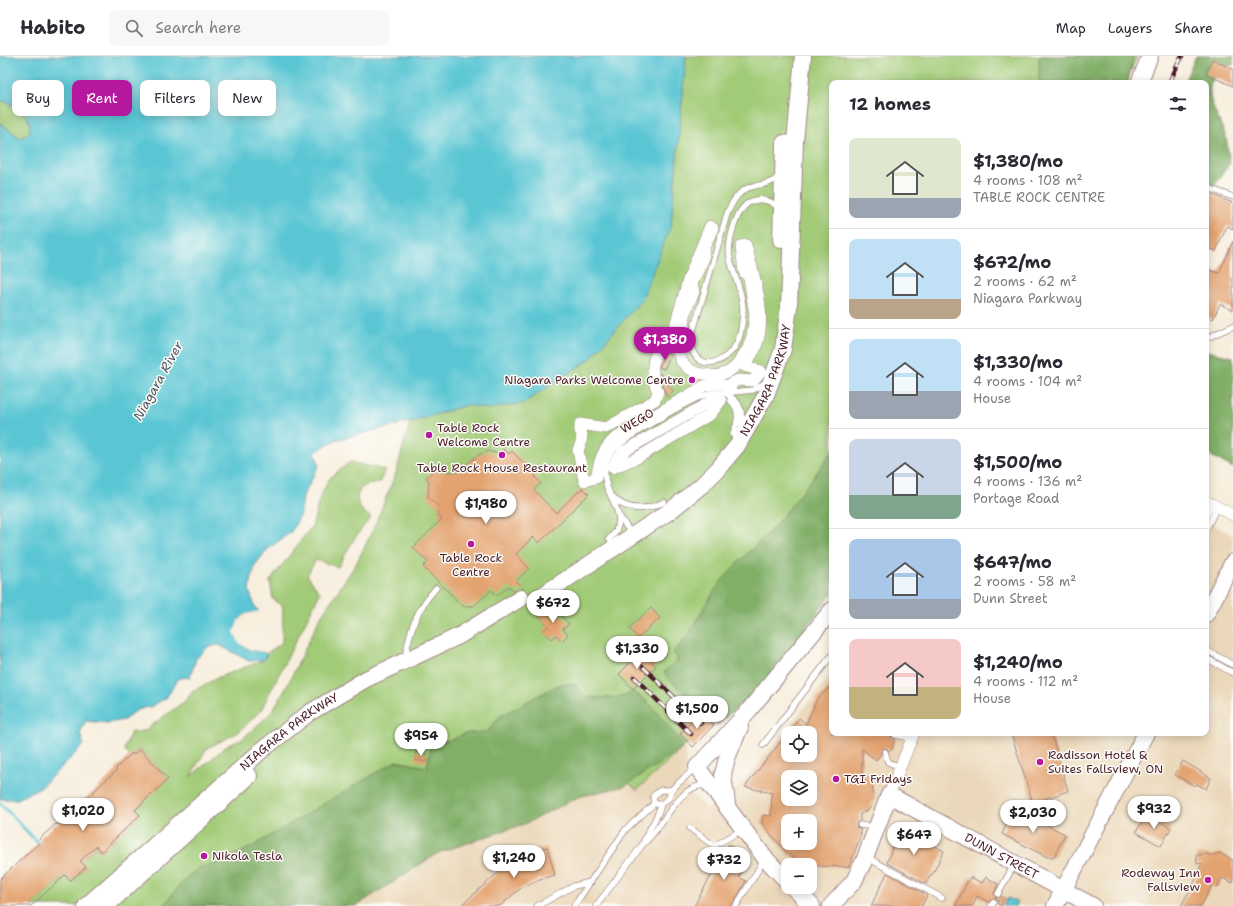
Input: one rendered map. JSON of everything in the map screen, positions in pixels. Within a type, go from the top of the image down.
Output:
[{"type":"main road","name":"NIAGARA PARKWAY","points":[[86,906],[290,726],[339,694],[366,679],[459,636],[528,599],[626,526],[664,502],[710,463],[737,436],[764,400],[771,370],[779,304],[783,166],[792,56]]},
{"type":"main road","name":"NIAGARA PARKWAY","points":[[106,906],[269,758],[315,721],[370,688],[464,645],[626,526],[670,511],[702,484],[725,461],[737,436],[742,419],[758,388],[771,370],[783,349],[789,307],[795,142],[803,56]]},
{"type":"main road","points":[[1140,80],[1150,56]]},
{"type":"main road","points":[[1209,608],[1233,562]]},
{"type":"main road","points":[[781,875],[765,858],[728,806],[696,767],[744,716],[829,614]]},
{"type":"main road","points":[[728,806],[723,774],[727,758],[744,716]]},
{"type":"main road","points":[[1055,906],[1144,736]]},
{"type":"main road","points":[[831,906],[854,881],[866,857],[889,795]]},
{"type":"main road","name":"DUNN STREET","points":[[889,795],[1093,906]]},
{"type":"main road","points":[[800,894],[812,906]]},
{"type":"street","points":[[710,226],[713,228],[703,250],[704,258],[692,283],[694,292],[684,315],[686,322],[676,346],[681,361],[688,368],[702,375],[721,375],[735,367],[748,348],[752,336],[755,315],[749,278],[744,272],[741,246],[746,245],[754,275],[760,320],[756,346],[744,366],[761,371],[757,378],[753,381],[738,380],[730,384],[731,387],[718,384],[704,386],[639,424],[614,439],[605,448],[598,465],[596,478],[584,481],[578,450],[582,438],[580,424],[606,428],[655,400],[658,392],[653,382],[652,371],[654,358],[662,346],[670,343],[690,277],[710,226]]},
{"type":"street","points":[[717,397],[710,414],[637,458],[613,468],[620,454],[627,449],[717,397]]},
{"type":"street","points":[[1212,504],[1233,516]]},
{"type":"street","points":[[889,795],[913,736]]},
{"type":"lane","points":[[782,225],[780,210],[770,202],[755,201],[748,204],[740,212],[731,235],[728,251],[732,270],[741,298],[743,314],[741,330],[735,346],[727,357],[714,363],[702,361],[694,353],[691,338],[727,214],[734,200],[741,192],[752,186],[771,183],[780,174],[783,166]]},
{"type":"lane","points":[[1209,188],[1233,197]]},
{"type":"lane","points":[[1209,337],[1233,326]]},
{"type":"lane","points":[[717,397],[743,391],[771,370]]},
{"type":"lane","points":[[734,393],[758,388]]},
{"type":"lane","points":[[717,397],[722,393],[735,400],[741,407],[742,419]]},
{"type":"lane","name":"WEGO","points":[[626,526],[610,493],[605,478],[608,457],[615,449],[639,432],[692,401],[704,395],[717,397]]},
{"type":"lane","points":[[717,397],[726,398],[736,408],[738,421],[737,436]]},
{"type":"lane","points":[[610,493],[622,504],[639,509],[646,509],[664,502]]},
{"type":"lane","points":[[1209,516],[1212,504]]},
{"type":"lane","points":[[404,662],[410,629],[425,600],[436,588]]},
{"type":"lane","points":[[1209,652],[1233,665]]},
{"type":"lane","points":[[763,745],[829,659]]},
{"type":"lane","points":[[1209,660],[1233,673]]},
{"type":"lane","points":[[885,752],[888,762],[900,767]]},
{"type":"lane","points":[[654,804],[653,796],[661,790],[671,790],[684,780],[696,767]]},
{"type":"lane","points":[[596,906],[643,844],[652,837],[684,792],[693,787],[703,785],[714,788]]},
{"type":"lane","points":[[574,906],[592,882],[626,829],[654,804],[661,804],[669,798],[671,790]]},
{"type":"lane","points":[[643,844],[646,833],[658,816],[661,804]]},
{"type":"lane","points":[[860,825],[877,828]]},
{"type":"lane","points":[[690,828],[714,846],[744,829]]},
{"type":"lane","points":[[866,857],[942,898]]},
{"type":"lane","points":[[736,906],[765,858]]},
{"type":"lane","points":[[998,894],[1015,864]]},
{"type":"lane","points":[[537,906],[574,886],[592,882]]},
{"type":"shaded area","points":[[1209,522],[1233,536],[1233,906],[291,906],[377,837],[625,780],[637,790],[685,746],[687,790],[707,809],[739,786],[781,735],[781,762],[817,762],[817,726],[789,726],[829,678],[829,736],[1209,736]]},
{"type":"green space","points":[[686,56],[1136,56],[1127,80],[829,80],[829,590],[685,746],[637,790],[625,780],[377,837],[291,906],[31,906],[65,875],[71,881],[86,867],[80,861],[96,847],[101,852],[140,816],[135,810],[168,779],[140,749],[129,756],[124,749],[131,732],[144,731],[185,701],[193,691],[219,677],[264,660],[267,653],[282,643],[283,606],[273,599],[270,581],[312,526],[321,494],[330,478],[350,462],[385,470],[379,483],[371,483],[360,490],[358,501],[360,507],[371,517],[354,539],[338,567],[316,560],[307,575],[320,593],[261,710],[239,732],[207,748],[190,777],[228,745],[241,740],[270,714],[284,692],[321,616],[356,564],[372,532],[396,473],[410,422],[467,405],[488,409],[671,225]]},
{"type":"green space","points":[[1039,56],[1133,56],[1129,80],[1039,80]]},
{"type":"green space","points":[[1196,56],[1233,56],[1233,65],[1224,68],[1213,79],[1210,86],[1212,103],[1227,142],[1230,163],[1209,193],[1209,80],[1185,80]]},
{"type":"green space","points":[[0,100],[12,105],[12,116],[26,116],[30,127],[29,134],[20,138],[0,123]]},
{"type":"green space","points":[[1209,352],[1233,357],[1233,468],[1209,455]]},
{"type":"green space","points":[[829,455],[829,598],[760,688],[717,725],[708,714],[700,709],[668,678],[664,672],[678,660],[673,652],[687,636],[721,582],[778,522]]},
{"type":"green space","points":[[560,684],[574,684],[587,698],[622,697],[633,692],[648,702],[685,746],[625,786],[578,797],[527,823],[438,853],[356,906],[163,906],[186,878],[200,867],[219,862],[248,849],[396,761],[427,767],[432,740],[448,741],[467,733],[487,732],[499,717]]},
{"type":"water","name":"Niagara River","points":[[0,56],[686,56],[671,225],[642,299],[590,359],[524,403],[488,409],[467,405],[410,422],[335,440],[315,452],[319,465],[303,496],[301,514],[291,532],[268,549],[255,565],[249,590],[255,607],[259,611],[242,617],[236,627],[239,642],[248,649],[267,653],[264,660],[249,661],[219,645],[208,647],[196,659],[190,677],[179,678],[166,698],[152,706],[137,710],[124,720],[108,723],[85,721],[80,734],[84,745],[42,786],[18,799],[0,799],[0,123],[20,138],[29,134],[29,121],[26,116],[64,116],[64,80],[12,80],[12,105],[0,100]]},
{"type":"water","points":[[1008,898],[1018,903],[1016,906],[1003,906]]},
{"type":"pier","points":[[259,611],[261,612],[247,616],[240,622],[237,632],[240,641],[249,647],[269,652],[267,653],[248,649],[239,643],[234,632],[238,621],[246,614]]},
{"type":"building","points":[[1212,59],[1233,69],[1233,86],[1206,74]]},
{"type":"building","points":[[1211,194],[1233,203],[1233,229],[1227,226],[1216,251],[1209,248],[1209,199]]},
{"type":"building","points":[[1233,241],[1233,310],[1220,304],[1213,319],[1209,318],[1209,270],[1219,273]]},
{"type":"building","points":[[667,352],[671,355],[664,369],[660,368],[664,355]]},
{"type":"building","points":[[660,373],[673,391],[667,397],[665,393]]},
{"type":"building","name":"Table Rock Centre","points":[[503,449],[509,454],[512,451],[536,476],[535,477],[541,483],[534,490],[556,513],[582,488],[589,494],[539,543],[533,537],[516,554],[529,568],[516,581],[524,589],[514,591],[509,586],[497,596],[491,590],[474,606],[463,606],[423,567],[428,562],[413,548],[442,519],[438,515],[439,507],[428,497],[429,481],[426,478],[436,468],[439,471],[457,472],[478,455],[489,451],[498,454]]},
{"type":"building","points":[[542,607],[555,620],[560,615],[569,624],[563,629],[568,635],[562,641],[556,635],[552,639],[543,631],[548,626],[532,609]]},
{"type":"building","points":[[651,608],[660,618],[638,638],[629,628]]},
{"type":"building","points":[[641,652],[656,666],[633,689],[619,674]]},
{"type":"building","points":[[829,688],[829,736],[891,736],[895,739],[892,749],[889,751],[886,748],[882,749],[881,754],[876,760],[862,749],[862,773],[871,780],[874,796],[871,807],[860,814],[860,821],[856,824],[857,828],[860,829],[861,835],[849,867],[818,866],[817,858],[795,858],[788,854],[785,850],[817,850],[817,814],[781,814],[781,846],[762,824],[763,815],[771,816],[772,793],[745,787],[781,741],[781,762],[817,762],[817,726],[793,726],[799,718],[806,724],[817,699]]},
{"type":"building","points":[[701,712],[714,725],[693,747],[680,734]]},
{"type":"building","name":"Radisson Hotel & Suites Fallsview, ON","points":[[1012,736],[1052,736],[1068,791],[1033,803]]},
{"type":"building","points":[[140,749],[168,779],[135,810],[140,815],[101,852],[96,846],[80,861],[86,867],[70,881],[65,875],[31,906],[0,906],[0,879],[41,841],[39,839],[56,824],[57,825],[117,770],[116,768],[132,753],[133,755]]},
{"type":"building","points":[[416,751],[427,754],[426,762],[415,760]]},
{"type":"building","points":[[1183,761],[1211,778],[1206,789],[1197,784],[1195,786],[1175,775]]},
{"type":"building","points":[[1015,809],[1065,834],[1054,857],[1047,857],[1002,834],[1011,813],[1012,814]]},
{"type":"building","points":[[1146,814],[1171,828],[1161,846],[1136,832]]},
{"type":"building","points":[[899,827],[944,851],[926,884],[887,863]]},
{"type":"building","points":[[729,844],[747,861],[739,877],[746,881],[732,906],[694,906]]},
{"type":"building","points":[[547,847],[555,875],[540,879],[521,888],[500,906],[460,906],[519,855]]},
{"type":"building","name":"Rodeway Inn Fallsview","points":[[1220,853],[1233,860],[1233,883],[1222,878],[1217,888],[1212,885],[1201,906],[1181,906],[1200,872],[1198,871],[1202,863],[1197,864],[1196,855],[1209,854],[1210,856]]},
{"type":"building","points":[[887,873],[927,895],[922,906],[871,906]]},
{"type":"building","points":[[970,877],[982,883],[986,877],[998,884],[994,894],[996,898],[1001,896],[1005,899],[1001,906],[995,898],[988,902],[977,896],[973,906],[955,906]]},
{"type":"waterway","points":[[0,803],[38,843]]},
{"type":"railway","points":[[1170,80],[1182,56]]},
{"type":"railway","points":[[643,667],[701,723]]},
{"type":"railway","points":[[634,677],[691,734]]},
{"type":"place","name":"Niagara Parks Welcome Centre","points":[[692,380]]},
{"type":"place","name":"Table Rock Welcome Centre","points":[[429,435]]},
{"type":"place","name":"Table Rock House Restaurant","points":[[502,455]]},
{"type":"place","name":"Table Rock Centre","points":[[471,544]]},
{"type":"place","name":"Radisson Hotel & Suites Fallsview, ON","points":[[1040,762]]},
{"type":"place","name":"TGI Fridays","points":[[836,779]]},
{"type":"place","name":"Nikola Tesla","points":[[204,856]]},
{"type":"place","name":"Rodeway Inn Fallsview","points":[[1208,880]]}]
